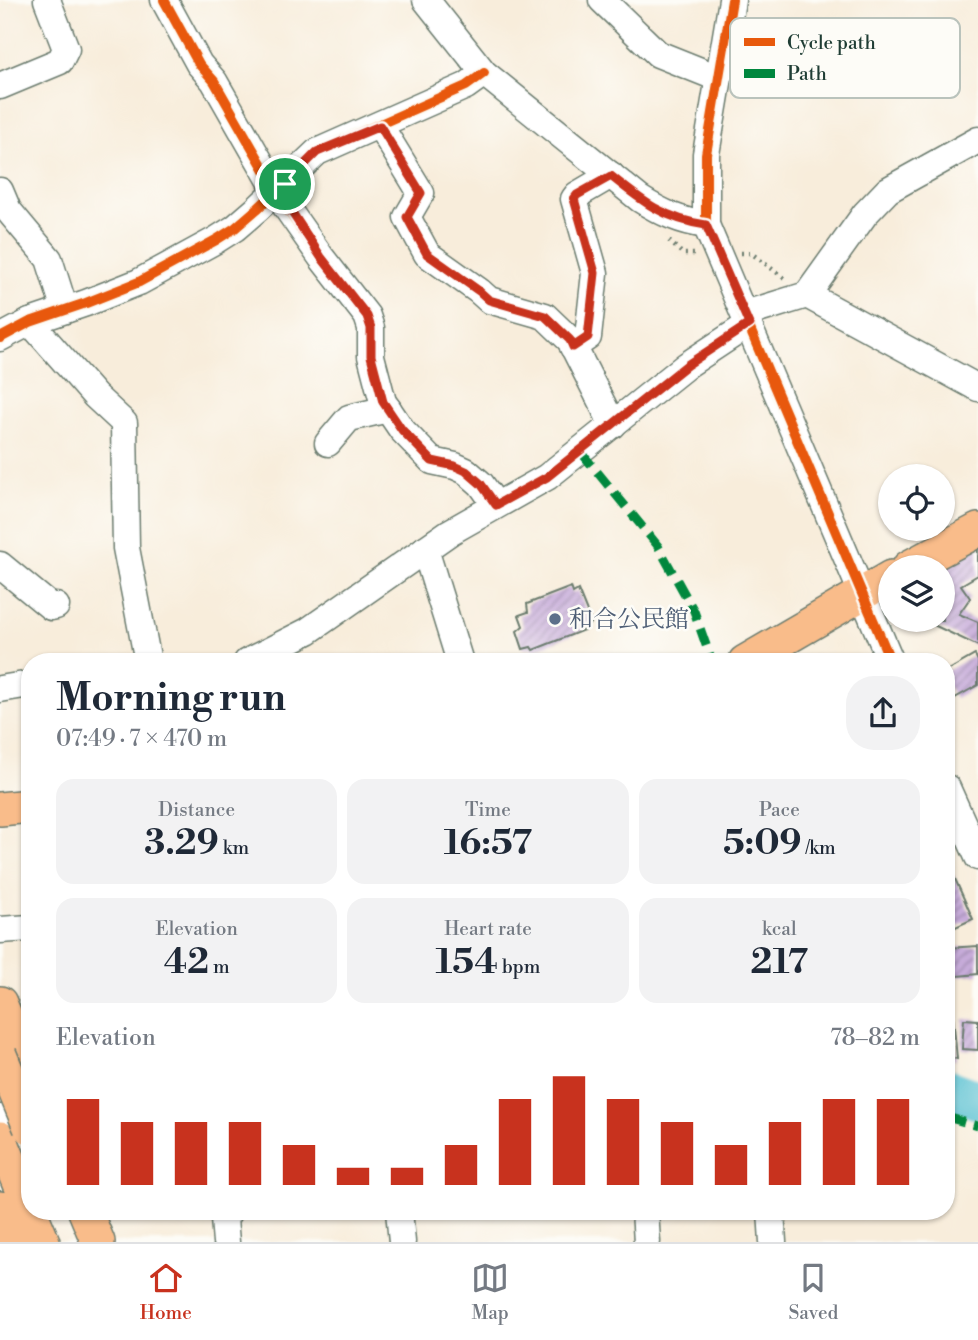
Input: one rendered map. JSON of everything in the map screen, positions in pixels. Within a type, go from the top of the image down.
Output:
[{"type":"main road","points":[[931,555],[978,530]]},
{"type":"main road","points":[[760,653],[877,584]]},
{"type":"main road","points":[[0,809],[21,807]]},
{"type":"main road","points":[[0,1003],[15,1043],[21,1077]]},
{"type":"main road","points":[[0,1138],[21,1188]]},
{"type":"main road","points":[[0,1208],[13,1242]]},
{"type":"main road","points":[[34,1220],[43,1242]]},
{"type":"main road","points":[[68,1220],[77,1242]]},
{"type":"main road","points":[[89,1220],[98,1242]]},
{"type":"street","points":[[0,86],[60,61],[66,49],[47,0]]},
{"type":"street","points":[[164,0],[199,64],[214,81],[278,191],[321,257],[367,316],[371,328],[371,356],[383,402],[388,410],[402,430],[432,461],[466,471],[481,484],[496,505]]},
{"type":"street","points":[[426,0],[484,73],[611,176],[664,214],[684,222],[706,225]]},
{"type":"street","points":[[602,0],[658,54],[718,78]]},
{"type":"street","points":[[732,0],[706,153],[706,225],[747,319],[877,584],[889,653]]},
{"type":"street","points":[[13,327],[139,282],[235,228],[317,152],[466,86],[484,73]]},
{"type":"street","points":[[380,126],[421,193],[407,217],[427,254],[489,300],[545,316],[570,340],[613,425]]},
{"type":"street","points":[[265,653],[308,631],[425,548],[547,477],[747,319],[807,295],[864,214],[888,190],[978,139]]},
{"type":"street","points":[[573,347],[588,337],[595,273],[574,199],[611,176]]},
{"type":"street","points":[[0,191],[8,210],[49,259],[65,310]]},
{"type":"street","points":[[807,295],[978,388]]},
{"type":"street","points":[[13,327],[124,423],[126,548],[146,653]]},
{"type":"street","points":[[328,443],[349,418],[388,410]]},
{"type":"street","points":[[425,548],[457,653]]},
{"type":"street","points":[[0,565],[51,607],[56,606]]},
{"type":"street","points":[[0,689],[21,686]]},
{"type":"street","points":[[955,806],[978,857]]},
{"type":"street","points":[[0,930],[21,929]]},
{"type":"street","points":[[0,1118],[21,1118]]},
{"type":"street","points":[[224,1220],[226,1242]]},
{"type":"street","points":[[400,1220],[402,1242]]},
{"type":"street","points":[[646,1220],[647,1242]]},
{"type":"street","points":[[772,1220],[773,1242]]},
{"type":"path","points":[[751,253],[807,295]]},
{"type":"building","points":[[978,546],[978,575],[961,585],[970,598],[959,614],[978,622],[978,646],[948,632],[955,632],[955,560]]},
{"type":"building","name":"和合公民館","points":[[571,587],[573,593],[578,590],[591,622],[584,630],[533,650],[531,647],[523,649],[517,631],[523,626],[519,615],[528,612],[527,604]]},
{"type":"building","points":[[975,655],[978,661],[978,685],[955,698],[955,666]]},
{"type":"building","points":[[955,879],[973,919],[955,927]]},
{"type":"building","points":[[978,946],[978,974],[955,976],[955,947]]},
{"type":"building","points":[[964,1019],[978,1020],[978,1050],[962,1049]]},
{"type":"waterway","points":[[955,1092],[978,1100]]},
{"type":"marked path","points":[[580,451],[658,546],[694,611],[709,653]]},
{"type":"marked path","points":[[955,1119],[978,1126]]},
{"type":"cycle path","points":[[164,0],[199,64],[214,81],[286,207],[367,316],[371,328],[371,356],[383,402],[402,430],[432,461],[466,471],[481,484],[496,505]]},
{"type":"cycle path","points":[[732,0],[706,154],[706,225],[887,653]]},
{"type":"cycle path","points":[[0,338],[30,322],[139,282],[216,240],[257,209],[317,152],[466,86],[484,73]]},
{"type":"place","name":"和合公民館","points":[[555,619]]},
{"type":"route","points":[[380,126],[421,193],[407,217],[427,254],[489,300],[545,316],[570,340],[573,347],[588,337],[595,273],[574,199],[611,176],[664,214],[684,222],[706,225],[749,324],[687,365],[547,477],[496,505],[481,484],[466,471],[432,461],[402,430],[383,402],[371,356],[371,328],[367,316],[286,207],[278,191],[285,184],[317,152],[380,126]]}]
